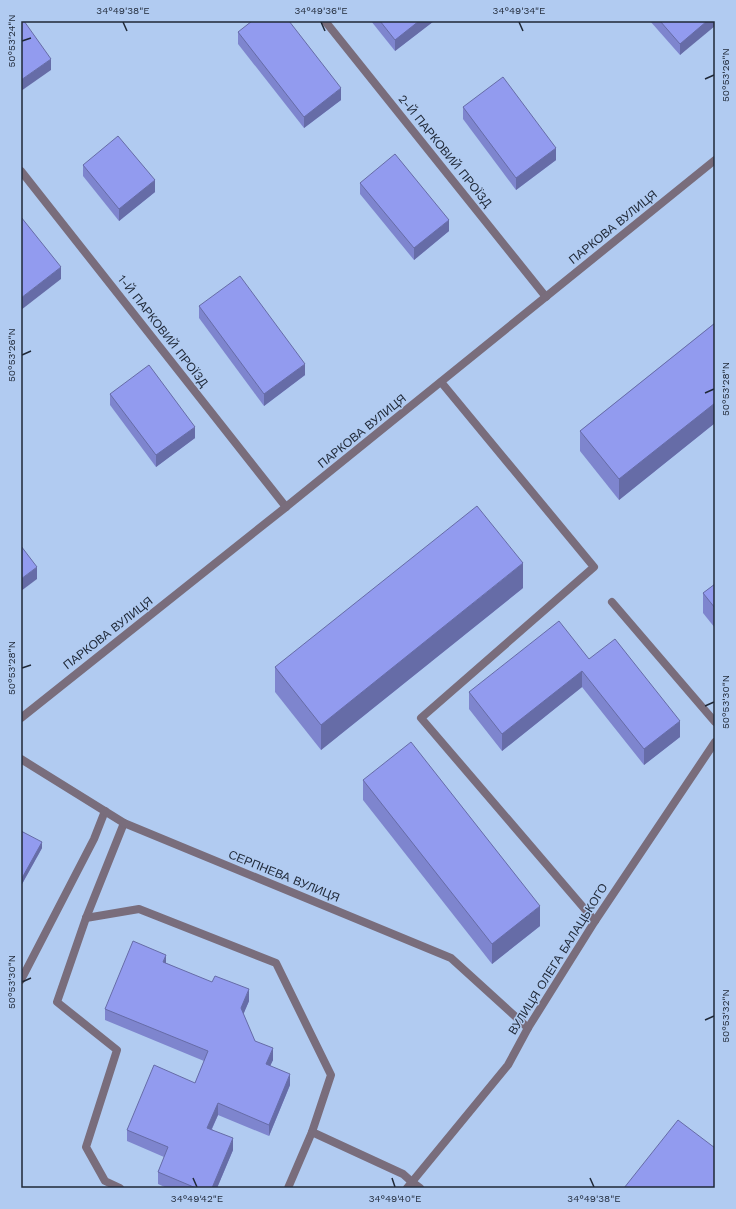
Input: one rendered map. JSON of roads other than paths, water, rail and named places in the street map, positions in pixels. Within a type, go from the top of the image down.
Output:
[{"type":"street","name":"2-Й ПАРКОВИЙ ПРОЇЗД","points":[[325,21],[546,297]]},
{"type":"street","name":"ПАРКОВА ВУЛИЦЯ","points":[[21,718],[286,507],[715,160]]},
{"type":"street","name":"1-Й ПАРКОВИЙ ПРОЇЗД","points":[[21,170],[286,507]]},
{"type":"street","points":[[441,382],[594,567],[421,718],[595,921]]},
{"type":"street","points":[[612,602],[715,722]]},
{"type":"street","name":"ВУЛИЦЯ ОЛЕГА БАЛАЦЬКОГО","points":[[409,1185],[508,1065],[528,1028],[595,921],[715,742]]},
{"type":"street","name":"СЕРПНЕВА ВУЛИЦЯ","points":[[21,759],[124,823],[451,958],[528,1028]]},
{"type":"street","points":[[21,980],[94,839],[105,811]]},
{"type":"street","points":[[120,1188],[104,1181],[86,1148],[117,1050],[57,1002],[86,918],[124,823]]},
{"type":"street","points":[[86,918],[139,909],[276,963],[331,1075],[312,1132],[288,1188]]},
{"type":"street","points":[[312,1132],[403,1174],[409,1185],[420,1188]]}]
